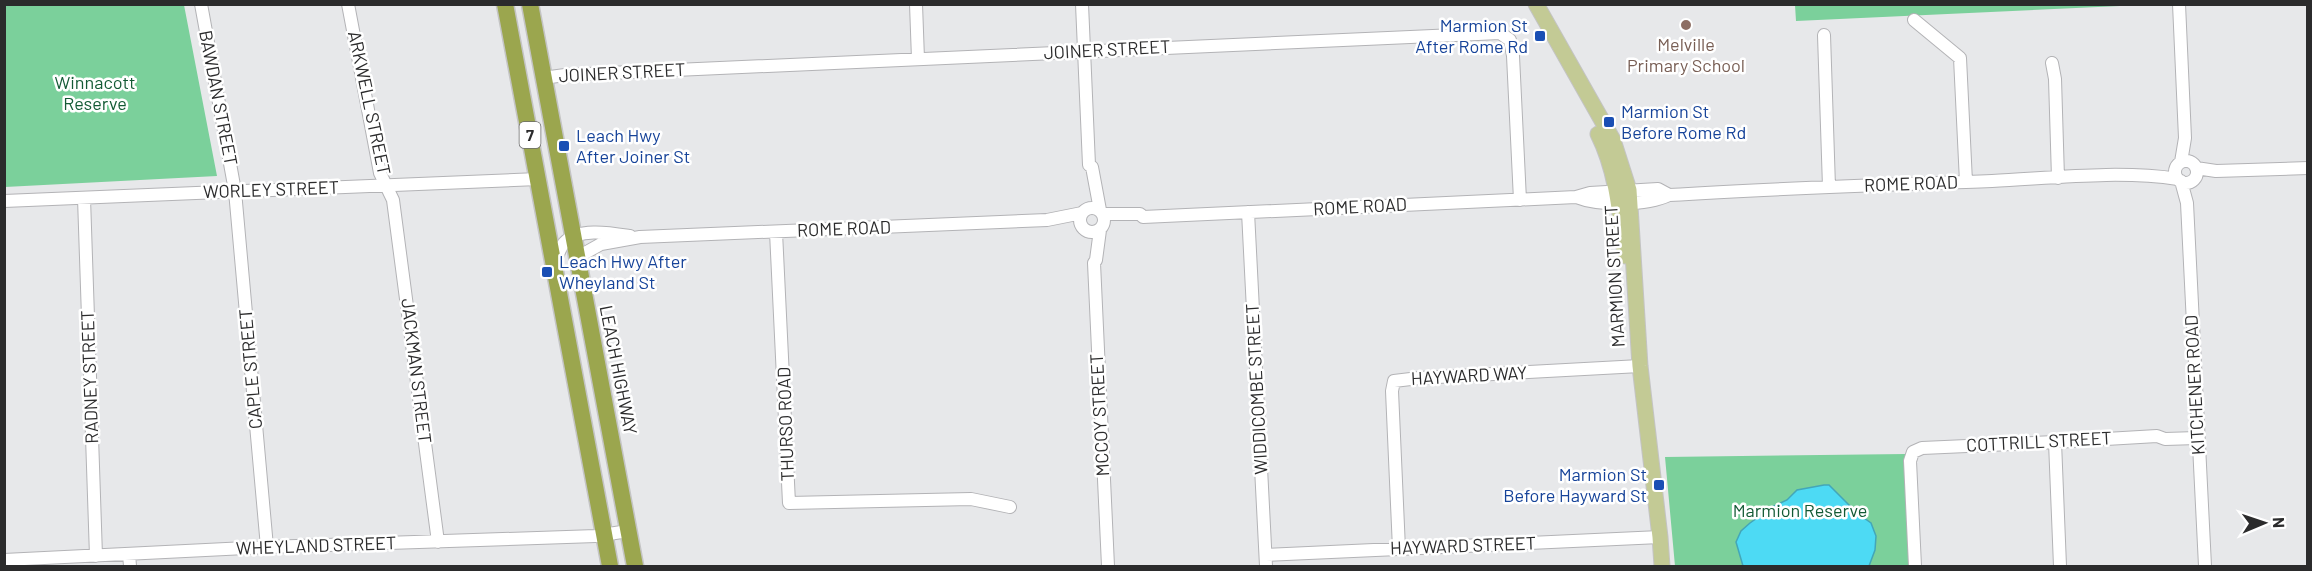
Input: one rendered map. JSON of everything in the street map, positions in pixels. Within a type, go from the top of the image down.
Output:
[{"type":"highway","name":"7","points":[[505,4],[610,567]]},
{"type":"highway","name":"LEACH HIGHWAY","points":[[530,4],[635,567]]},
{"type":"main road","name":"MARMION STREET","points":[[1528,4],[1603,142],[1624,196]]},
{"type":"main road","name":"MARMION STREET","points":[[1536,4],[1613,140],[1624,196],[1631,314],[1662,567]]},
{"type":"main road","name":"MARMION STREET","points":[[1656,567],[1657,538]]},
{"type":"street","name":"BAWDAN STREET","points":[[201,4],[235,191]]},
{"type":"street","name":"ARKWELL STREET","points":[[348,4],[380,172],[393,200]]},
{"type":"street","points":[[916,4],[918,59]]},
{"type":"street","name":"MCCOY STREET","points":[[1082,4],[1089,165],[1087,167],[1084,219],[1090,260],[1094,263]]},
{"type":"street","name":"KITCHENER ROAD","points":[[2179,4],[2197,434],[2205,567]]},
{"type":"street","points":[[1914,20],[1960,58],[1966,182]]},
{"type":"street","name":"JOINER STREET","points":[[543,78],[565,75],[1500,33],[1510,40],[1513,56],[1520,200]]},
{"type":"street","points":[[1824,34],[1829,187]]},
{"type":"street","points":[[2052,63],[2055,78],[2058,178]]},
{"type":"street","name":"MCCOY STREET","points":[[1089,165],[1092,167],[1101,212]]},
{"type":"street","name":"ROME ROAD","points":[[1101,229],[1140,220],[1143,217],[1576,197],[1590,193],[1624,196],[1658,189],[1669,195],[2307,168]]},
{"type":"street","name":"WORLEY STREET","points":[[4,201],[538,179]]},
{"type":"street","name":"CAPLE STREET","points":[[235,191],[267,547]]},
{"type":"street","name":"RADNEY STREET","points":[[84,198],[96,556]]},
{"type":"street","name":"JACKMAN STREET","points":[[393,200],[438,542]]},
{"type":"street","points":[[1094,208],[1101,212],[1105,222],[1101,229],[1094,232],[1084,219],[1094,208]]},
{"type":"street","name":"ROME ROAD","points":[[1101,212],[1140,214],[1143,217]]},
{"type":"street","name":"WIDDICOMBE STREET","points":[[1248,212],[1266,561]]},
{"type":"street","name":"ROME ROAD","points":[[576,258],[601,244],[640,237],[1084,219]]},
{"type":"street","name":"MCCOY STREET","points":[[1101,229],[1094,263],[1108,567]]},
{"type":"street","name":"THURSO ROAD","points":[[776,232],[789,503],[971,499],[1010,507]]},
{"type":"street","name":"ROME ROAD","points":[[573,237],[612,233],[640,237]]},
{"type":"street","points":[[554,266],[563,245],[573,237]]},
{"type":"street","name":"HAYWARD WAY","points":[[1399,549],[1392,391],[1394,381],[1637,366]]},
{"type":"street","name":"COTTRILL STREET","points":[[1915,567],[1910,461],[1913,452],[1922,447],[2157,436],[2165,439],[2197,434]]},
{"type":"street","points":[[2055,442],[2061,567]]},
{"type":"street","name":"WHEYLAND STREET","points":[[4,560],[96,556],[129,560],[267,547],[604,535],[628,531]]},
{"type":"street","name":"HAYWARD STREET","points":[[1266,561],[1399,549],[1657,538]]},
{"type":"green space","name":"Winnacott Reserve","points":[[5,4],[184,5],[217,176],[5,187]]},
{"type":"green space","points":[[2164,4],[1796,21],[1795,5]]},
{"type":"green space","name":"Marmion Reserve","points":[[1906,454],[1911,566],[1675,566],[1665,457]]},
{"type":"water","points":[[1829,485],[1857,513],[1871,523],[1876,536],[1875,550],[1869,566],[1743,566],[1736,542],[1741,531],[1774,506],[1787,500],[1797,490]]},
{"type":"place","name":"Melville Primary School","points":[[1686,25]]},
{"type":"place","name":"Marmion St After Rome Rd","points":[[1540,36]]},
{"type":"place","name":"Marmion St Before Rome Rd","points":[[1609,122]]},
{"type":"place","name":"Leach Hwy After Joiner St","points":[[564,146]]},
{"type":"place","name":"Leach Hwy After Wheyland St","points":[[547,272]]},
{"type":"place","name":"Marmion St Before Hayward St","points":[[1659,485]]}]
